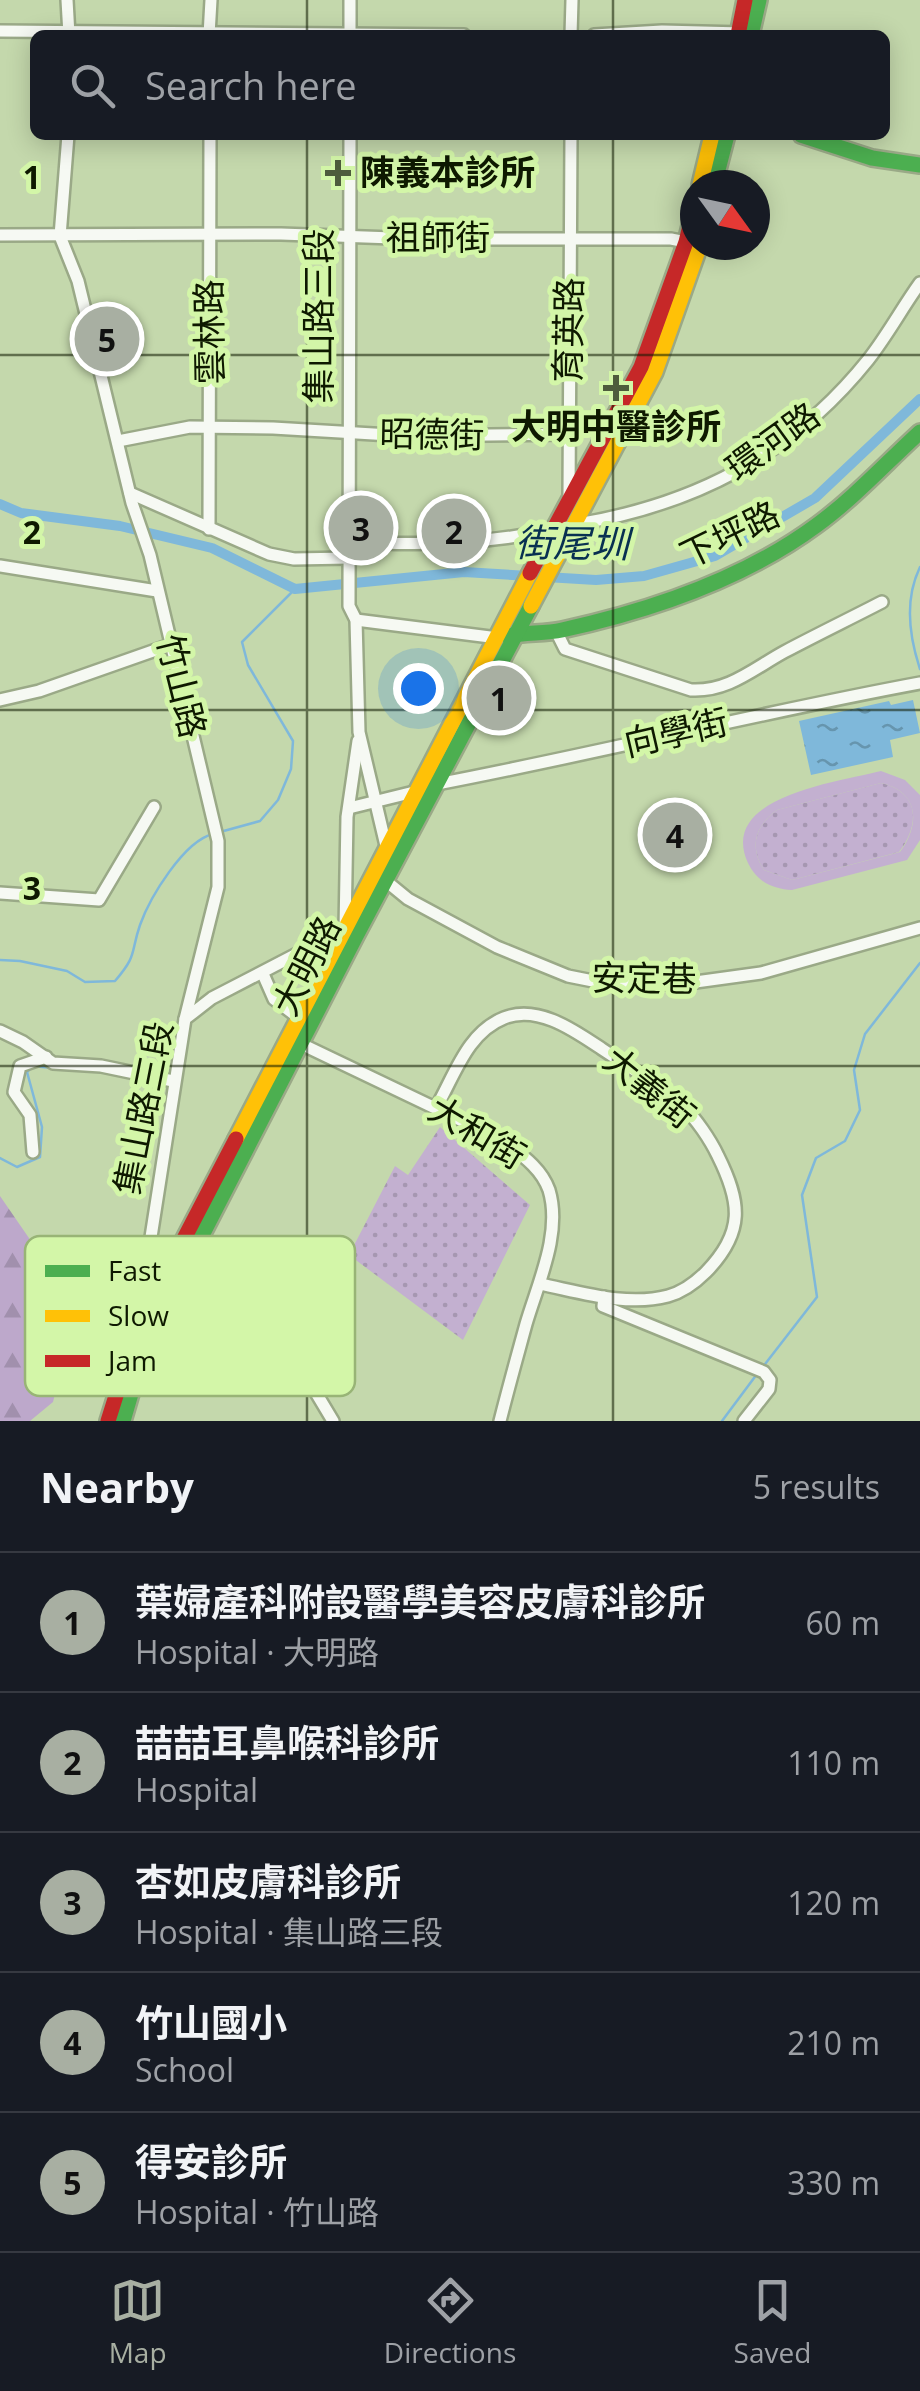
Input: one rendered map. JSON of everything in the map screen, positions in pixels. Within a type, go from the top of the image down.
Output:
[{"type":"main road","points":[[744,30],[745,0]]},
{"type":"main road","points":[[746,30],[759,0]]},
{"type":"main road","points":[[704,170],[711,140]]},
{"type":"main road","points":[[718,170],[726,140]]},
{"type":"main road","points":[[816,140],[872,158],[920,165]]},
{"type":"main road","points":[[519,613],[537,562],[642,367],[688,260]]},
{"type":"main road","points":[[519,613],[556,561],[655,372],[690,260]]},
{"type":"main road","name":"下坪路","points":[[498,638],[556,631],[706,583],[759,560],[816,525],[920,432]]},
{"type":"main road","name":"大明路","points":[[202,1236],[294,1041],[299,1018],[386,881],[517,633],[519,613]]},
{"type":"main road","name":"大明路","points":[[187,1236],[351,932],[418,790],[498,638],[519,613]]},
{"type":"main road","name":"集山路三段","points":[[108,1421],[116,1396]]},
{"type":"main road","points":[[123,1421],[130,1396]]},
{"type":"street","points":[[68,0],[69,30]]},
{"type":"street","points":[[209,30],[210,0]]},
{"type":"street","points":[[350,0],[350,30]]},
{"type":"street","points":[[571,30],[572,0]]},
{"type":"street","points":[[0,31],[30,32]]},
{"type":"street","points":[[68,140],[60,236],[78,281],[132,500],[269,554],[294,559],[348,558]]},
{"type":"street","name":"雲林路","points":[[209,529],[210,140]]},
{"type":"street","name":"集山路三段","points":[[350,140],[348,606],[356,620]]},
{"type":"street","name":"育英路","points":[[571,140],[568,434],[573,525]]},
{"type":"street","name":"祖師街","points":[[0,235],[282,234],[680,240]]},
{"type":"street","name":"環河路","points":[[348,542],[458,544],[506,540],[606,520],[725,480],[766,456],[817,414],[864,364],[920,283]]},
{"type":"street","name":"昭德街","points":[[118,440],[190,427],[349,434],[568,434]]},
{"type":"street","name":"竹山路","points":[[132,500],[150,555],[218,842],[218,887],[184,1019]]},
{"type":"street","points":[[0,566],[157,591]]},
{"type":"street","points":[[556,631],[565,650],[704,691],[732,683],[882,602]]},
{"type":"street","points":[[351,932],[349,808],[359,732],[356,620]]},
{"type":"street","name":"下坪路","points":[[356,620],[498,638]]},
{"type":"street","points":[[0,700],[170,645]]},
{"type":"street","name":"向學街","points":[[437,784],[805,704],[917,684]]},
{"type":"street","points":[[359,732],[388,850],[386,881]]},
{"type":"street","points":[[349,808],[418,790]]},
{"type":"street","points":[[0,893],[99,900],[154,807]]},
{"type":"street","name":"安定巷","points":[[386,881],[440,918],[497,946],[568,976],[603,983],[680,984],[761,973],[920,928]]},
{"type":"street","name":"集山路三段","points":[[150,1236],[184,1019],[212,998],[351,932]]},
{"type":"street","points":[[263,974],[274,998],[299,1018]]},
{"type":"street","name":"大義街","points":[[437,1106],[472,1041],[488,1025],[520,1014],[547,1018],[567,1027],[631,1067],[685,1108],[713,1146],[736,1194],[736,1222],[718,1260],[685,1290],[665,1297],[604,1297],[540,1284]]},
{"type":"street","points":[[0,1031],[53,1063],[101,1066],[172,1081]]},
{"type":"street","name":"大和街","points":[[294,1041],[502,1140],[533,1164],[543,1178],[550,1192],[553,1215],[540,1284],[500,1421]]},
{"type":"street","points":[[33,1152],[30,1115],[14,1092],[20,1066],[46,1058]]},
{"type":"street","points":[[604,1297],[603,1306],[759,1370],[770,1380],[769,1389],[744,1421]]},
{"type":"street","points":[[318,1396],[333,1421]]},
{"type":"shaded area","points":[[881,771],[905,780],[920,795],[920,840],[907,860],[792,890],[772,886],[756,875],[748,863],[743,840],[750,822],[765,807],[812,787]],"holes":[[[881,783],[894,787],[913,811],[911,831],[900,852],[792,880],[764,870],[757,853],[757,837],[777,810]]]},
{"type":"shaded area","points":[[881,783],[903,794],[912,811],[911,831],[899,852],[792,880],[764,870],[757,853],[757,837],[777,810]]},
{"type":"shaded area","points":[[440,1127],[530,1205],[463,1340],[355,1259],[355,1243],[395,1166],[408,1175]]},
{"type":"green space","points":[[0,1196],[28,1236],[25,1396],[55,1396],[53,1402],[30,1421],[0,1421]]},
{"type":"water","points":[[913,700],[920,733],[890,740],[893,757],[811,775],[799,721],[889,701],[891,705]]},
{"type":"waterway","name":"街尾圳","points":[[0,504],[21,513],[120,526],[212,548],[295,589],[464,572],[596,580],[644,576],[715,556],[815,498],[920,399]]},
{"type":"waterway","points":[[920,567],[912,592],[910,618],[920,669]]},
{"type":"waterway","points":[[220,832],[260,821],[278,800],[291,769],[293,741],[248,665],[242,642],[295,589]]},
{"type":"waterway","points":[[0,960],[67,971],[85,982],[115,981],[130,959],[140,925],[160,886],[191,847],[213,834]]},
{"type":"waterway","points":[[762,1368],[817,1297],[802,1195],[816,1158],[845,1141],[860,1110],[854,1070],[865,1034],[920,963]]},
{"type":"waterway","points":[[0,1158],[17,1167],[40,1157],[42,1127],[27,1072],[33,1066],[52,1068]]},
{"type":"waterway","points":[[722,1421],[757,1374]]},
{"type":"traffic: fast","points":[[752,30],[759,0]]},
{"type":"traffic: fast","points":[[718,170],[726,140]]},
{"type":"traffic: fast","points":[[816,140],[872,158],[920,165]]},
{"type":"traffic: fast","points":[[508,636],[562,630],[662,603],[759,562],[831,515],[920,432]]},
{"type":"traffic: fast","points":[[202,1236],[531,606]]},
{"type":"traffic: fast","points":[[123,1421],[130,1396]]},
{"type":"traffic: slow","points":[[704,170],[711,140]]},
{"type":"traffic: slow","points":[[531,606],[655,372],[695,260]]},
{"type":"traffic: slow","points":[[236,1139],[530,573]]},
{"type":"traffic: jam","points":[[739,30],[745,0]]},
{"type":"traffic: jam","points":[[530,573],[641,367],[680,259]]},
{"type":"traffic: jam","points":[[185,1236],[236,1139]]},
{"type":"traffic: jam","points":[[108,1421],[116,1396]]},
{"type":"place","name":"陳義本診所","points":[[338,173]]},
{"type":"place","name":"得安診所","points":[[107,339]]},
{"type":"place","name":"大明中醫診所","points":[[616,388]]},
{"type":"place","name":"杏如皮膚科診所","points":[[361,528]]},
{"type":"place","name":"喆喆耳鼻喉科診所","points":[[454,531]]},
{"type":"place","name":"葉婦產科附設醫學美容皮膚科診所","points":[[499,698]]},
{"type":"place","name":"竹山國小","points":[[675,835]]}]
